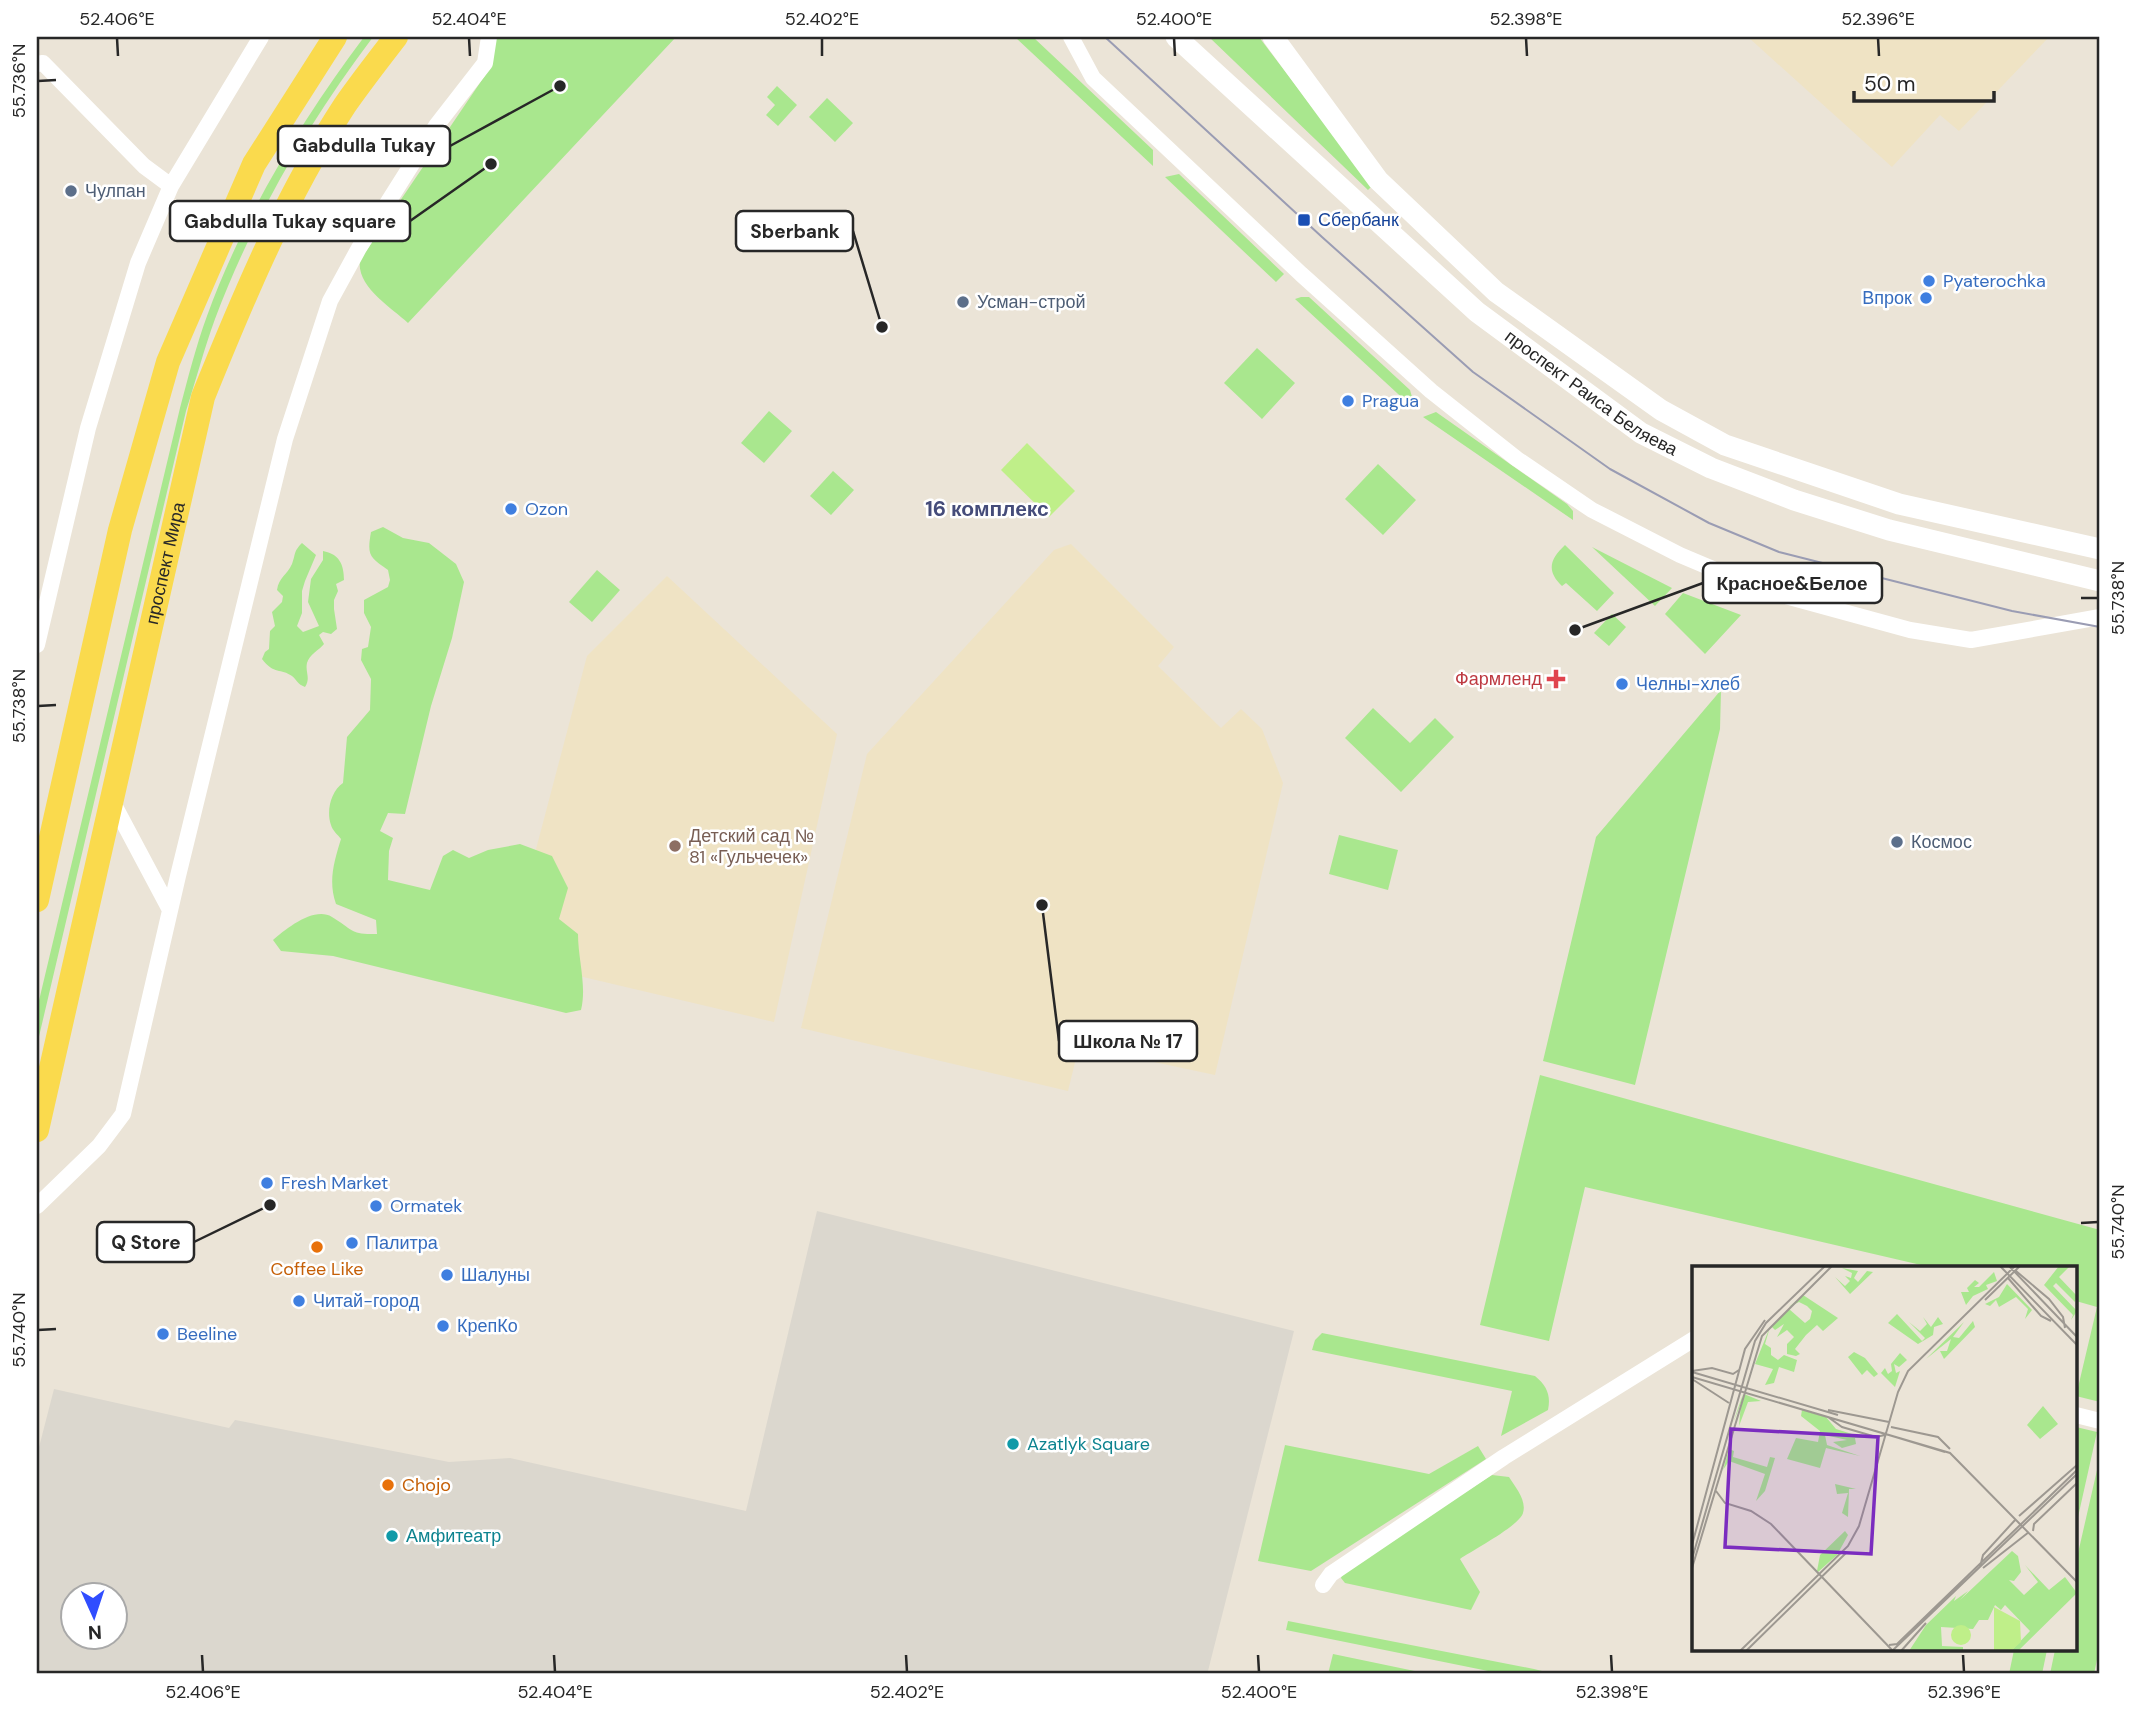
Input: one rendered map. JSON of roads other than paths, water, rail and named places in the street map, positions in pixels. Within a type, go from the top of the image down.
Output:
[{"type":"main road","points":[[37,900],[120,530],[168,362],[254,164],[335,37]]},
{"type":"main road","name":"проспект Мира","points":[[37,1130],[204,397],[234,320],[299,185],[345,106],[396,37]]},
{"type":"street","points":[[37,645],[100,386],[138,263],[171,186],[261,37]]},
{"type":"street","points":[[37,1206],[99,1146],[123,1114],[285,439],[330,301],[359,248],[436,126],[485,63],[489,37]]},
{"type":"street","points":[[1071,37],[1093,78],[1311,283],[1431,391],[1517,459],[1592,510],[1681,555],[1763,590],[1910,630],[1971,640],[2100,617]]},
{"type":"street","name":"проспект Раиса Беляева","points":[[1177,37],[1477,312],[1641,433],[1711,468],[1794,500],[1889,530],[2100,581]]},
{"type":"street","name":"проспект Раиса Беляева","points":[[1273,37],[1378,180],[1496,292],[1661,410],[1724,444],[1899,504],[2100,549]]},
{"type":"street","points":[[37,64],[43,63],[144,166],[171,186]]},
{"type":"street","points":[[111,799],[170,910]]},
{"type":"street","points":[[1323,1585],[1331,1574],[1504,1457],[1692,1340]]},
{"type":"street","points":[[2078,1416],[2100,1421]]},
{"type":"tram line","points":[[1105,37],[1473,372],[1610,469],[1709,523],[1779,552],[2012,611],[2100,627]]},
{"type":"tram line","points":[[2099,1674],[2100,1670]]},
{"type":"place","name":"Gabdulla Tukay","points":[[560,86]]},
{"type":"place","name":"Gabdulla Tukay square","points":[[491,164]]},
{"type":"place","name":"Чулпан","points":[[71,191]]},
{"type":"place","name":"Сбербанк","points":[[1304,220]]},
{"type":"place","name":"Pyaterochka","points":[[1929,281]]},
{"type":"place","name":"Впрок","points":[[1926,298]]},
{"type":"place","name":"Усман-строй","points":[[963,302]]},
{"type":"place","name":"Sberbank","points":[[882,327]]},
{"type":"place","name":"Pragua","points":[[1348,401]]},
{"type":"place","name":"Ozon","points":[[511,509]]},
{"type":"place","name":"Красное&Белое","points":[[1575,630]]},
{"type":"place","name":"Фармленд","points":[[1556,679]]},
{"type":"place","name":"Челны-хлеб","points":[[1622,684]]},
{"type":"place","name":"Космос","points":[[1897,842]]},
{"type":"place","name":"Детский сад № 81 «Гульчечек»","points":[[675,846]]},
{"type":"place","name":"Школа № 17","points":[[1042,905]]},
{"type":"place","name":"Fresh Market","points":[[267,1183]]},
{"type":"place","name":"Q Store","points":[[270,1205]]},
{"type":"place","name":"Ormatek","points":[[376,1206]]},
{"type":"place","name":"Палитра","points":[[352,1243]]},
{"type":"place","name":"Coffee Like","points":[[317,1247]]},
{"type":"place","name":"Шалуны","points":[[447,1275]]},
{"type":"place","name":"Читай-город","points":[[299,1301]]},
{"type":"place","name":"КрепКо","points":[[443,1326]]},
{"type":"place","name":"Beeline","points":[[163,1334]]},
{"type":"place","name":"Azatlyk Square","points":[[1013,1444]]},
{"type":"place","name":"Chojo","points":[[388,1485]]},
{"type":"place","name":"Амфитеатр","points":[[392,1536]]},
{"type":"district","name":"16 комплекс","points":[[987,509]]}]
